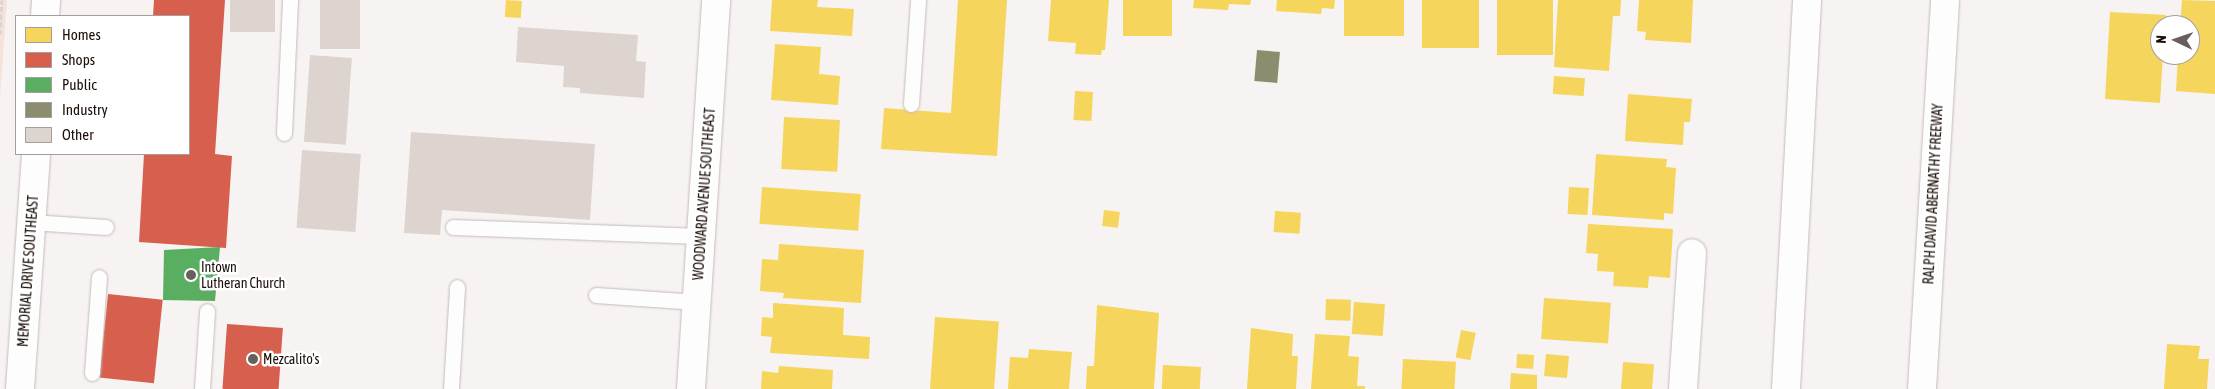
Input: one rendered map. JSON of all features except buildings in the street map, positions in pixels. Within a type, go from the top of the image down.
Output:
[{"type":"main road","points":[[45,15],[46,0]]},
{"type":"main road","name":"WOODWARD AVENUE SOUTHEAST","points":[[691,389],[716,0]]},
{"type":"main road","points":[[1786,389],[1807,0]]},
{"type":"main road","name":"RALPH DAVID ABERNATHY FREEWAY","points":[[1922,389],[1945,0]]},
{"type":"main road","name":"MEMORIAL DRIVE SOUTHEAST","points":[[20,389],[36,155]]},
{"type":"main road","points":[[1683,389],[1692,253]]},
{"type":"lane","points":[[284,133],[290,0]]},
{"type":"lane","points":[[912,104],[918,0]]},
{"type":"lane","points":[[31,222],[106,227]]},
{"type":"lane","points":[[453,227],[701,236]]},
{"type":"lane","points":[[92,372],[99,277]]},
{"type":"lane","points":[[451,389],[456,287]]},
{"type":"lane","points":[[596,295],[697,302]]},
{"type":"lane","points":[[202,389],[207,311]]},
{"type":"path","points":[[0,34],[2,0]]},
{"type":"shaded area","points":[[0,0],[7,0],[0,97]]},
{"type":"place","name":"Intown Lutheran Church","points":[[191,275]]},
{"type":"place","name":"Mezcalito's","points":[[253,359]]}]
